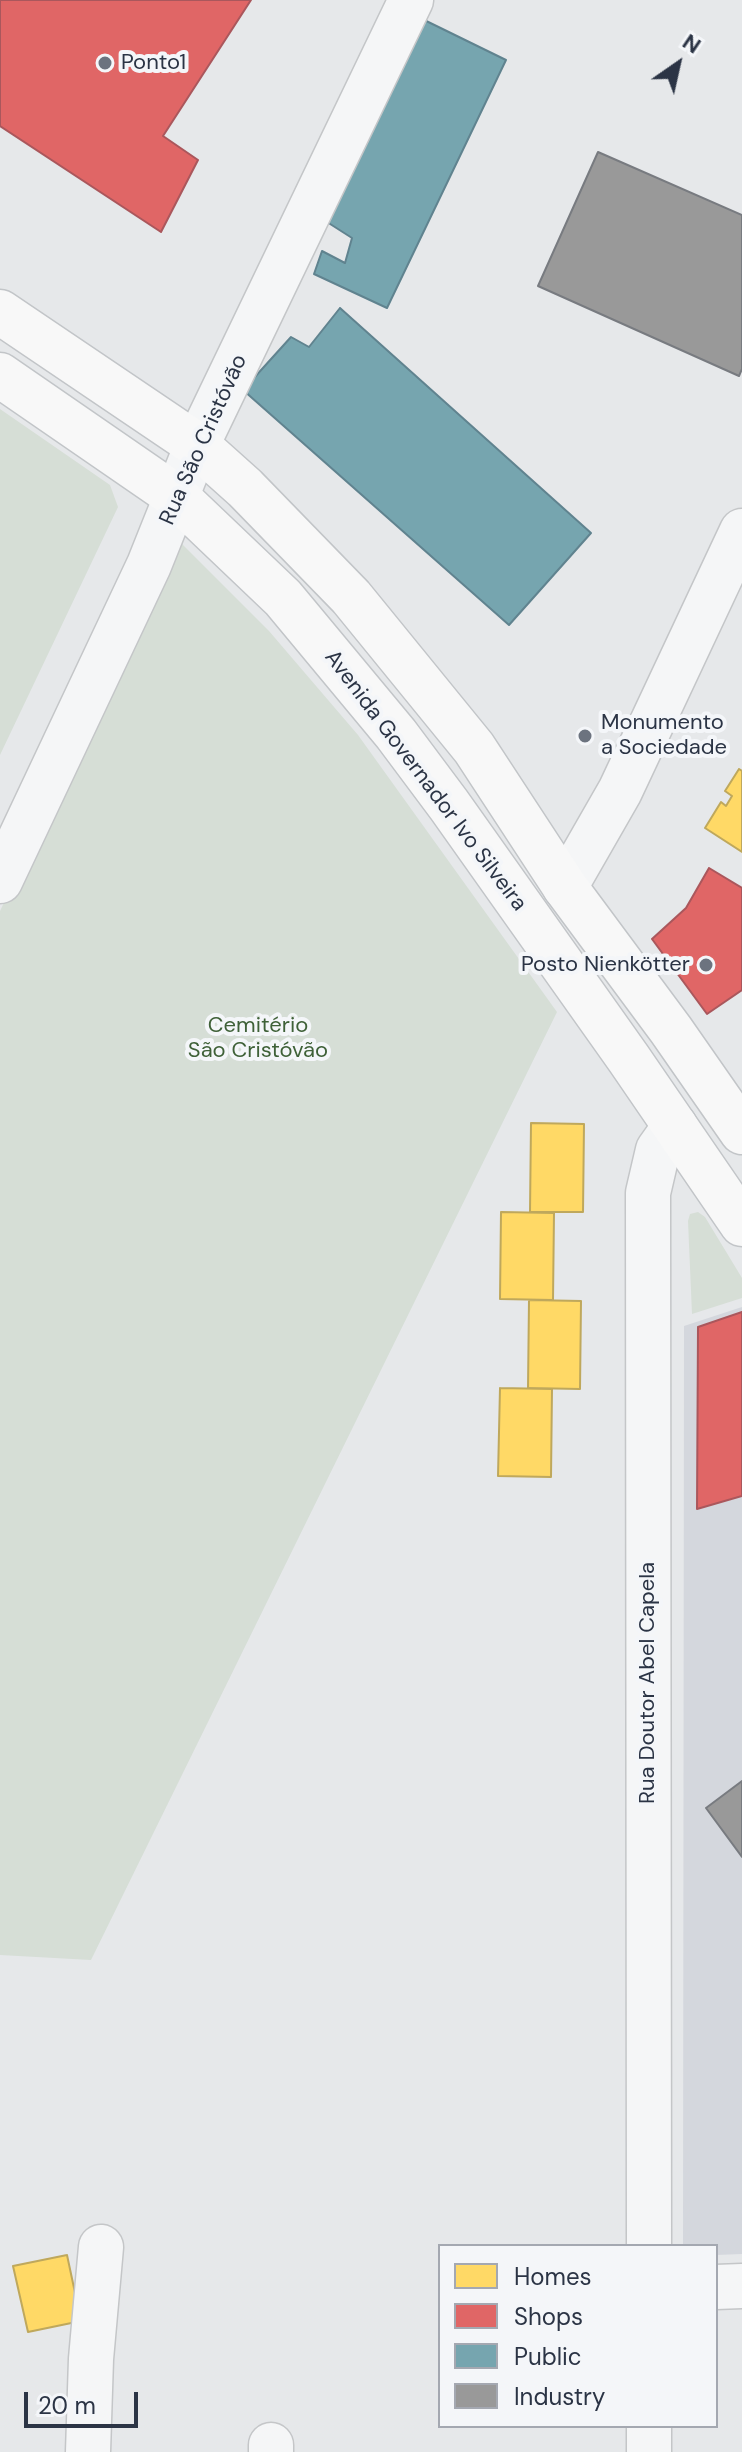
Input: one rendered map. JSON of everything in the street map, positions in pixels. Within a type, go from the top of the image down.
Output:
[{"type":"main road","points":[[0,312],[197,445],[301,543],[404,660],[474,748],[565,887],[730,1115],[675,1126]]},
{"type":"main road","name":"Avenida Governador Ivo Silveira","points":[[0,375],[177,497],[283,598],[396,734],[742,1224]]},
{"type":"main road","points":[[72,424],[89,421],[102,411],[106,395],[102,378]]},
{"type":"street","name":"Rua São Cristóvão","points":[[0,881],[149,565],[197,445],[411,0]]},
{"type":"street","points":[[565,887],[620,791],[742,531]]},
{"type":"street","name":"Rua Doutor Abel Capela","points":[[649,2244],[648,1193],[658,1150],[675,1126]]},
{"type":"street","points":[[88,2452],[91,2359],[101,2247]]},
{"type":"street","points":[[718,2287],[742,2286]]},
{"type":"street","points":[[649,2428],[649,2452]]},
{"type":"shaded area","points":[[742,1307],[742,2254],[718,2255],[718,2244],[683,2244],[684,1326]]},
{"type":"green space","points":[[0,409],[110,485],[118,507],[0,755]]},
{"type":"green space","name":"Cemitério São Cristóvão","points":[[178,540],[269,631],[358,735],[557,1012],[91,1960],[0,1955],[0,911]]},
{"type":"green space","points":[[698,1212],[705,1217],[742,1278],[742,1298],[692,1314],[688,1221],[690,1214]]},
{"type":"building: Homes","points":[[739,769],[742,771],[742,852],[705,828],[721,802],[726,806],[732,796],[725,791]]},
{"type":"building: Homes","points":[[531,1123],[584,1124],[583,1212],[530,1212]]},
{"type":"building: Homes","points":[[501,1212],[554,1213],[553,1300],[500,1299]]},
{"type":"building: Homes","points":[[529,1300],[581,1301],[580,1389],[528,1388]]},
{"type":"building: Homes","points":[[500,1388],[552,1389],[551,1477],[498,1476]]},
{"type":"building: Homes","points":[[67,2255],[81,2321],[28,2332],[13,2266]]},
{"type":"building: Shops","name":"Ponto1","points":[[0,0],[251,0],[163,136],[198,160],[161,232],[0,126]]},
{"type":"building: Shops","name":"Posto Nienkötter","points":[[709,868],[742,888],[742,990],[707,1014],[652,939],[686,908]]},
{"type":"building: Shops","points":[[742,1312],[742,1496],[697,1509],[698,1327]]},
{"type":"building: Public","points":[[414,15],[506,60],[387,308],[314,274],[322,251],[345,263],[352,238],[327,222]]},
{"type":"building: Public","points":[[340,308],[591,533],[509,625],[243,390],[291,337],[309,347]]},
{"type":"building: Industry","points":[[598,152],[742,215],[742,369],[739,376],[538,286]]},
{"type":"building: Industry","points":[[742,1781],[742,1857],[706,1808]]},
{"type":"place","name":"Ponto1","points":[[105,63]]},
{"type":"place","name":"Monumento a Sociedade","points":[[585,736]]},
{"type":"place","name":"Posto Nienkötter","points":[[706,965]]}]
